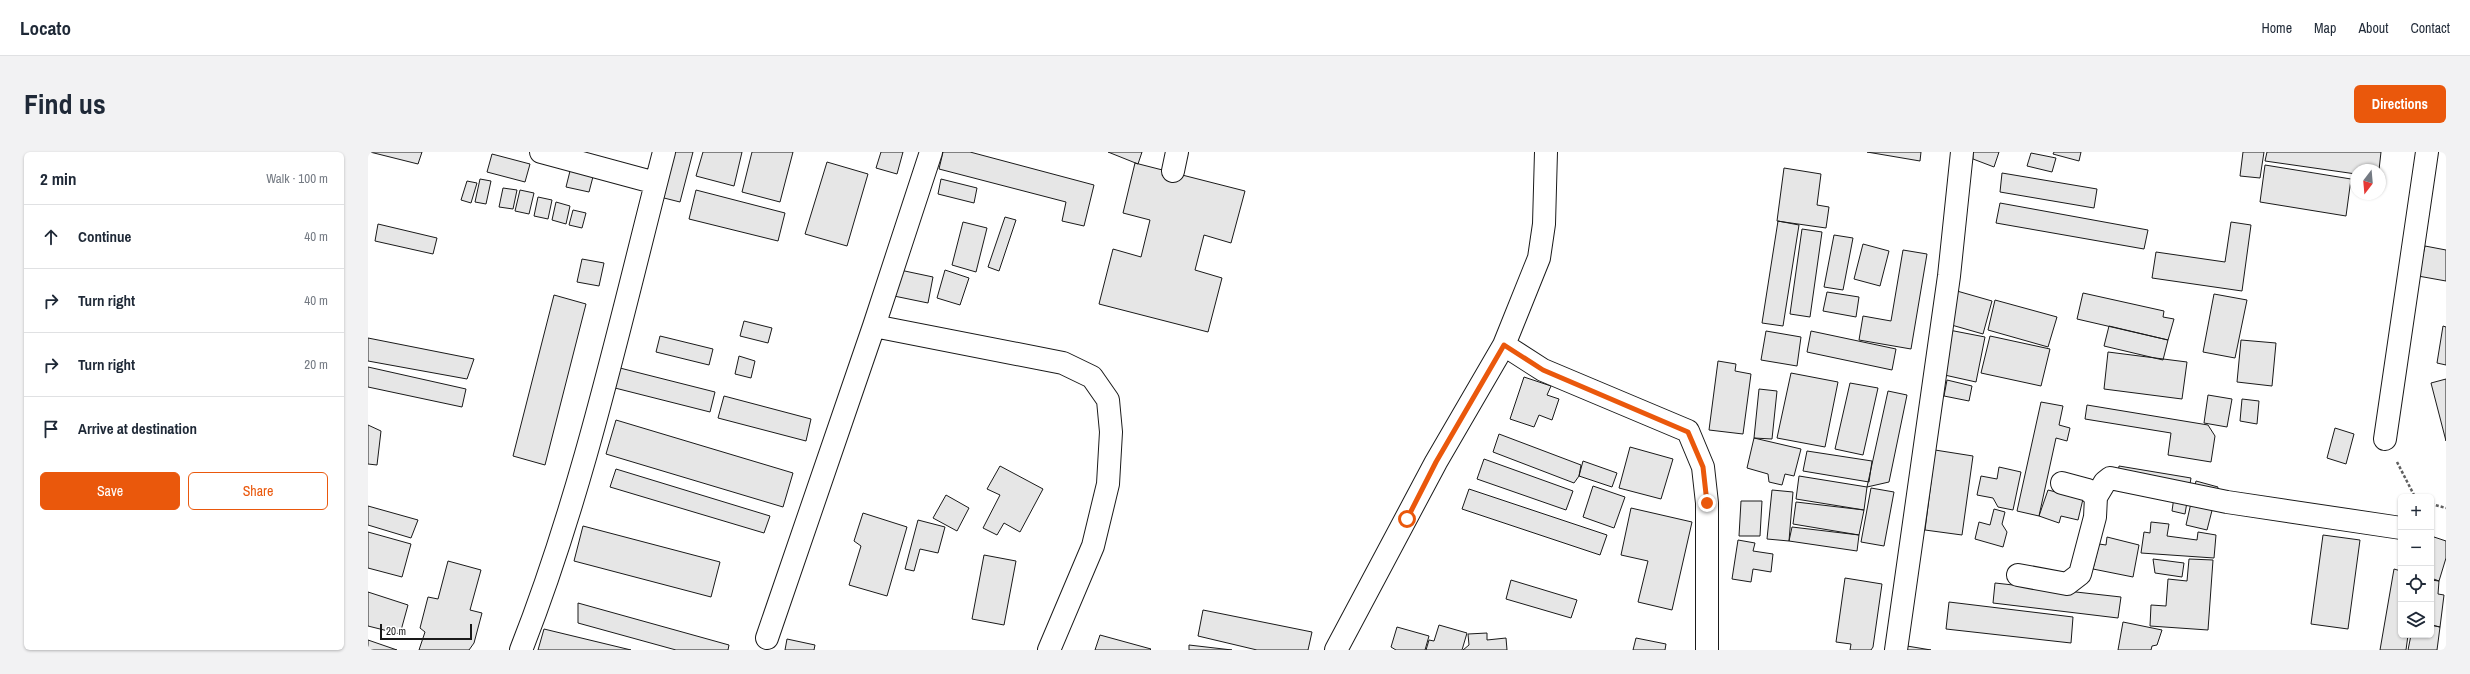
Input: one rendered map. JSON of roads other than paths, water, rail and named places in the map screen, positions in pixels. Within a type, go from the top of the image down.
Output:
[{"type":"street","points":[[541,152],[656,183]]},
{"type":"street","points":[[521,650],[542,598],[587,448],[639,254],[664,152]]},
{"type":"street","points":[[767,638],[874,326],[931,152]]},
{"type":"street","points":[[1336,650],[1436,462],[1504,345],[1539,258],[1544,224],[1546,152]]},
{"type":"street","points":[[1896,650],[1949,276],[1962,152]]},
{"type":"street","points":[[2385,439],[2427,152]]},
{"type":"street","points":[[874,326],[1064,363],[1092,377],[1108,400],[1111,432],[1108,484],[1092,546],[1049,650]]},
{"type":"street","points":[[1504,345],[1543,370],[1688,432],[1703,467],[1707,503],[1708,650]]},
{"type":"street","points":[[2018,575],[2067,584],[2080,574],[2095,517],[2096,496],[2105,482],[2110,478],[2227,502],[2398,528]]},
{"type":"street","points":[[2062,483],[2088,490],[2096,496]]}]
